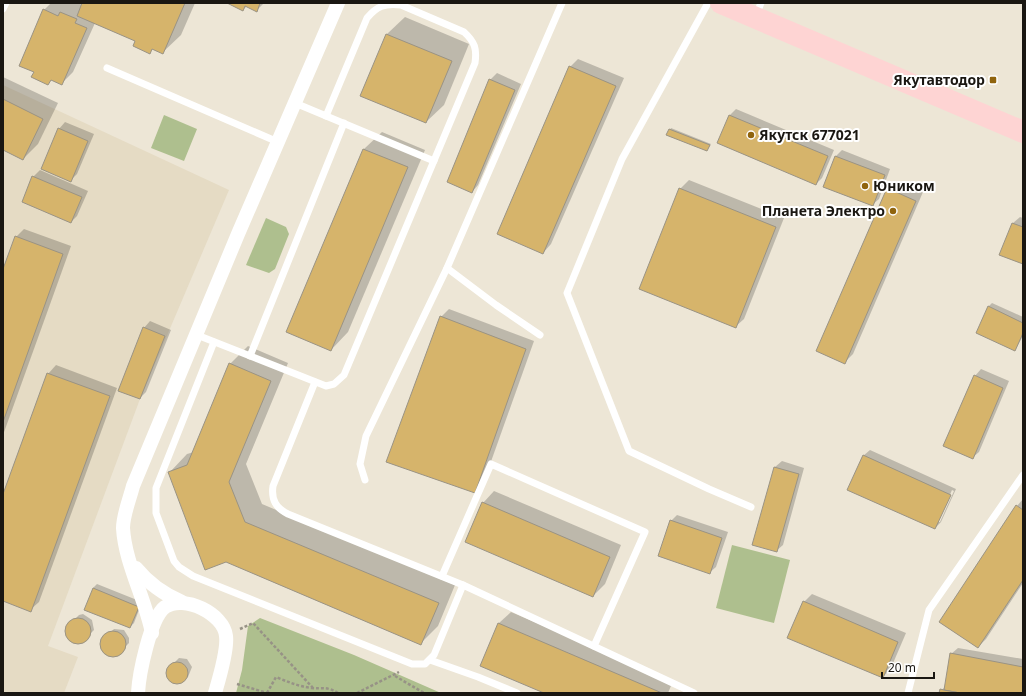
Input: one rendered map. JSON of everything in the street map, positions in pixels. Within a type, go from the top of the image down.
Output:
[{"type":"main road","points":[[721,3],[758,10],[1023,132]]},
{"type":"street","points":[[152,633],[126,547],[123,526],[133,486],[238,234],[338,3]]},
{"type":"street","points":[[130,561],[153,587],[166,596],[203,609],[218,620],[226,636],[221,674],[215,693]]},
{"type":"street","points":[[138,693],[140,674],[158,616],[165,607],[182,602]]},
{"type":"lane","points":[[3,9],[6,3]]},
{"type":"lane","points":[[365,480],[360,464],[366,436],[447,268],[562,3]]},
{"type":"lane","points":[[708,3],[622,159],[567,293],[629,451],[751,507]]},
{"type":"lane","points":[[197,335],[326,386],[334,384],[344,375],[475,63],[477,52],[472,39],[464,32],[401,5],[391,4],[375,9],[367,18],[326,116]]},
{"type":"lane","points":[[107,68],[278,142]]},
{"type":"lane","points":[[295,103],[434,161]]},
{"type":"lane","points":[[250,356],[344,123]]},
{"type":"lane","points":[[447,268],[496,305],[540,335]]},
{"type":"lane","points":[[214,342],[156,488],[156,513],[174,561],[179,567],[192,576],[412,664],[419,665],[430,660],[434,655],[463,585]]},
{"type":"lane","points":[[315,382],[273,486],[272,493],[276,505],[288,514],[463,585],[693,693]]},
{"type":"lane","points":[[442,576],[491,464],[645,532],[594,646]]},
{"type":"lane","points":[[908,693],[929,610],[1023,475]]},
{"type":"lane","points":[[430,660],[517,693]]},
{"type":"path","points":[[226,636],[253,622],[313,688]]},
{"type":"path","points":[[357,693],[394,675],[412,664]]},
{"type":"path","points":[[394,675],[424,693]]},
{"type":"path","points":[[237,684],[267,693],[276,677],[295,685],[331,689],[338,693]]},
{"type":"shaded area","points":[[3,85],[229,190],[140,399],[48,646],[78,657],[64,693],[3,693]]},
{"type":"green space","points":[[164,115],[197,129],[184,161],[151,148]]},
{"type":"green space","points":[[266,218],[286,227],[289,234],[275,269],[269,273],[246,265]]},
{"type":"green space","points":[[732,545],[790,560],[774,623],[716,608]]},
{"type":"green space","points":[[260,618],[354,655],[441,693],[236,693],[242,670],[248,626]]},
{"type":"building","points":[[82,3],[185,3],[163,54],[152,49],[150,54],[133,46],[135,41],[77,16]]},
{"type":"building","points":[[227,3],[260,3],[257,12],[245,6],[243,11]]},
{"type":"building","points":[[43,9],[58,16],[60,12],[77,19],[75,23],[87,28],[62,85],[51,80],[48,85],[31,77],[34,72],[19,66]]},
{"type":"building","points":[[386,34],[452,61],[426,123],[360,96]]},
{"type":"building","points":[[569,66],[616,86],[543,254],[497,234]]},
{"type":"building","points":[[489,79],[515,90],[472,193],[447,182]]},
{"type":"building","points":[[3,99],[43,119],[23,160],[3,150]]},
{"type":"building","points":[[729,115],[828,156],[816,185],[717,143]]},
{"type":"building","points":[[58,128],[88,141],[71,182],[41,169]]},
{"type":"building","points":[[669,129],[710,145],[707,151],[666,135]]},
{"type":"building","points":[[363,149],[408,167],[331,351],[286,332]]},
{"type":"building","points":[[835,156],[885,175],[873,206],[823,187]]},
{"type":"building","points":[[32,176],[82,197],[71,223],[22,202]]},
{"type":"building","points":[[679,188],[776,227],[736,328],[639,289]]},
{"type":"building","points":[[887,188],[916,201],[845,364],[816,351]]},
{"type":"building","points":[[1012,223],[1023,227],[1023,264],[999,255]]},
{"type":"building","points":[[15,236],[63,254],[3,422],[3,269]]},
{"type":"building","points":[[988,306],[1023,323],[1023,333],[1015,351],[976,333]]},
{"type":"building","points":[[440,316],[526,349],[475,493],[386,462]]},
{"type":"building","points":[[143,327],[165,336],[140,399],[118,391]]},
{"type":"building","points":[[229,363],[271,381],[229,482],[245,522],[439,603],[421,645],[226,562],[205,570],[168,472],[187,465]]},
{"type":"building","points":[[47,373],[110,396],[31,612],[3,601],[3,494]]},
{"type":"building","points":[[974,375],[1003,388],[973,459],[943,446]]},
{"type":"building","points":[[863,455],[951,495],[935,529],[847,490]]},
{"type":"building","points":[[774,467],[799,474],[777,552],[752,545]]},
{"type":"building","points":[[482,502],[610,557],[593,597],[465,542]]},
{"type":"building","points":[[1016,505],[1023,510],[1023,580],[978,648],[939,622]]},
{"type":"building","points":[[670,520],[722,538],[710,574],[658,556]]},
{"type":"building","points":[[93,588],[139,607],[130,628],[84,610]]},
{"type":"building","points":[[803,601],[898,642],[883,678],[787,638]]},
{"type":"building","points":[[78,618],[87,622],[91,631],[87,640],[78,644],[69,640],[65,631],[69,622]]},
{"type":"building","points":[[498,623],[662,693],[544,693],[480,666]]},
{"type":"building","points":[[113,631],[122,635],[126,644],[122,653],[113,657],[104,653],[100,644],[104,635]]},
{"type":"building","points":[[950,653],[1023,667],[1023,693],[960,693],[944,690]]},
{"type":"building","points":[[177,662],[185,665],[188,673],[185,681],[177,684],[169,681],[166,673],[169,665]]},
{"type":"building","points":[[940,689],[944,690],[960,693],[939,693]]},
{"type":"place","name":"Якутавтодор","points":[[993,80]]},
{"type":"place","name":"Якутск 677021","points":[[751,135]]},
{"type":"place","name":"Юником","points":[[865,186]]},
{"type":"place","name":"Планета Электро","points":[[893,211]]}]
